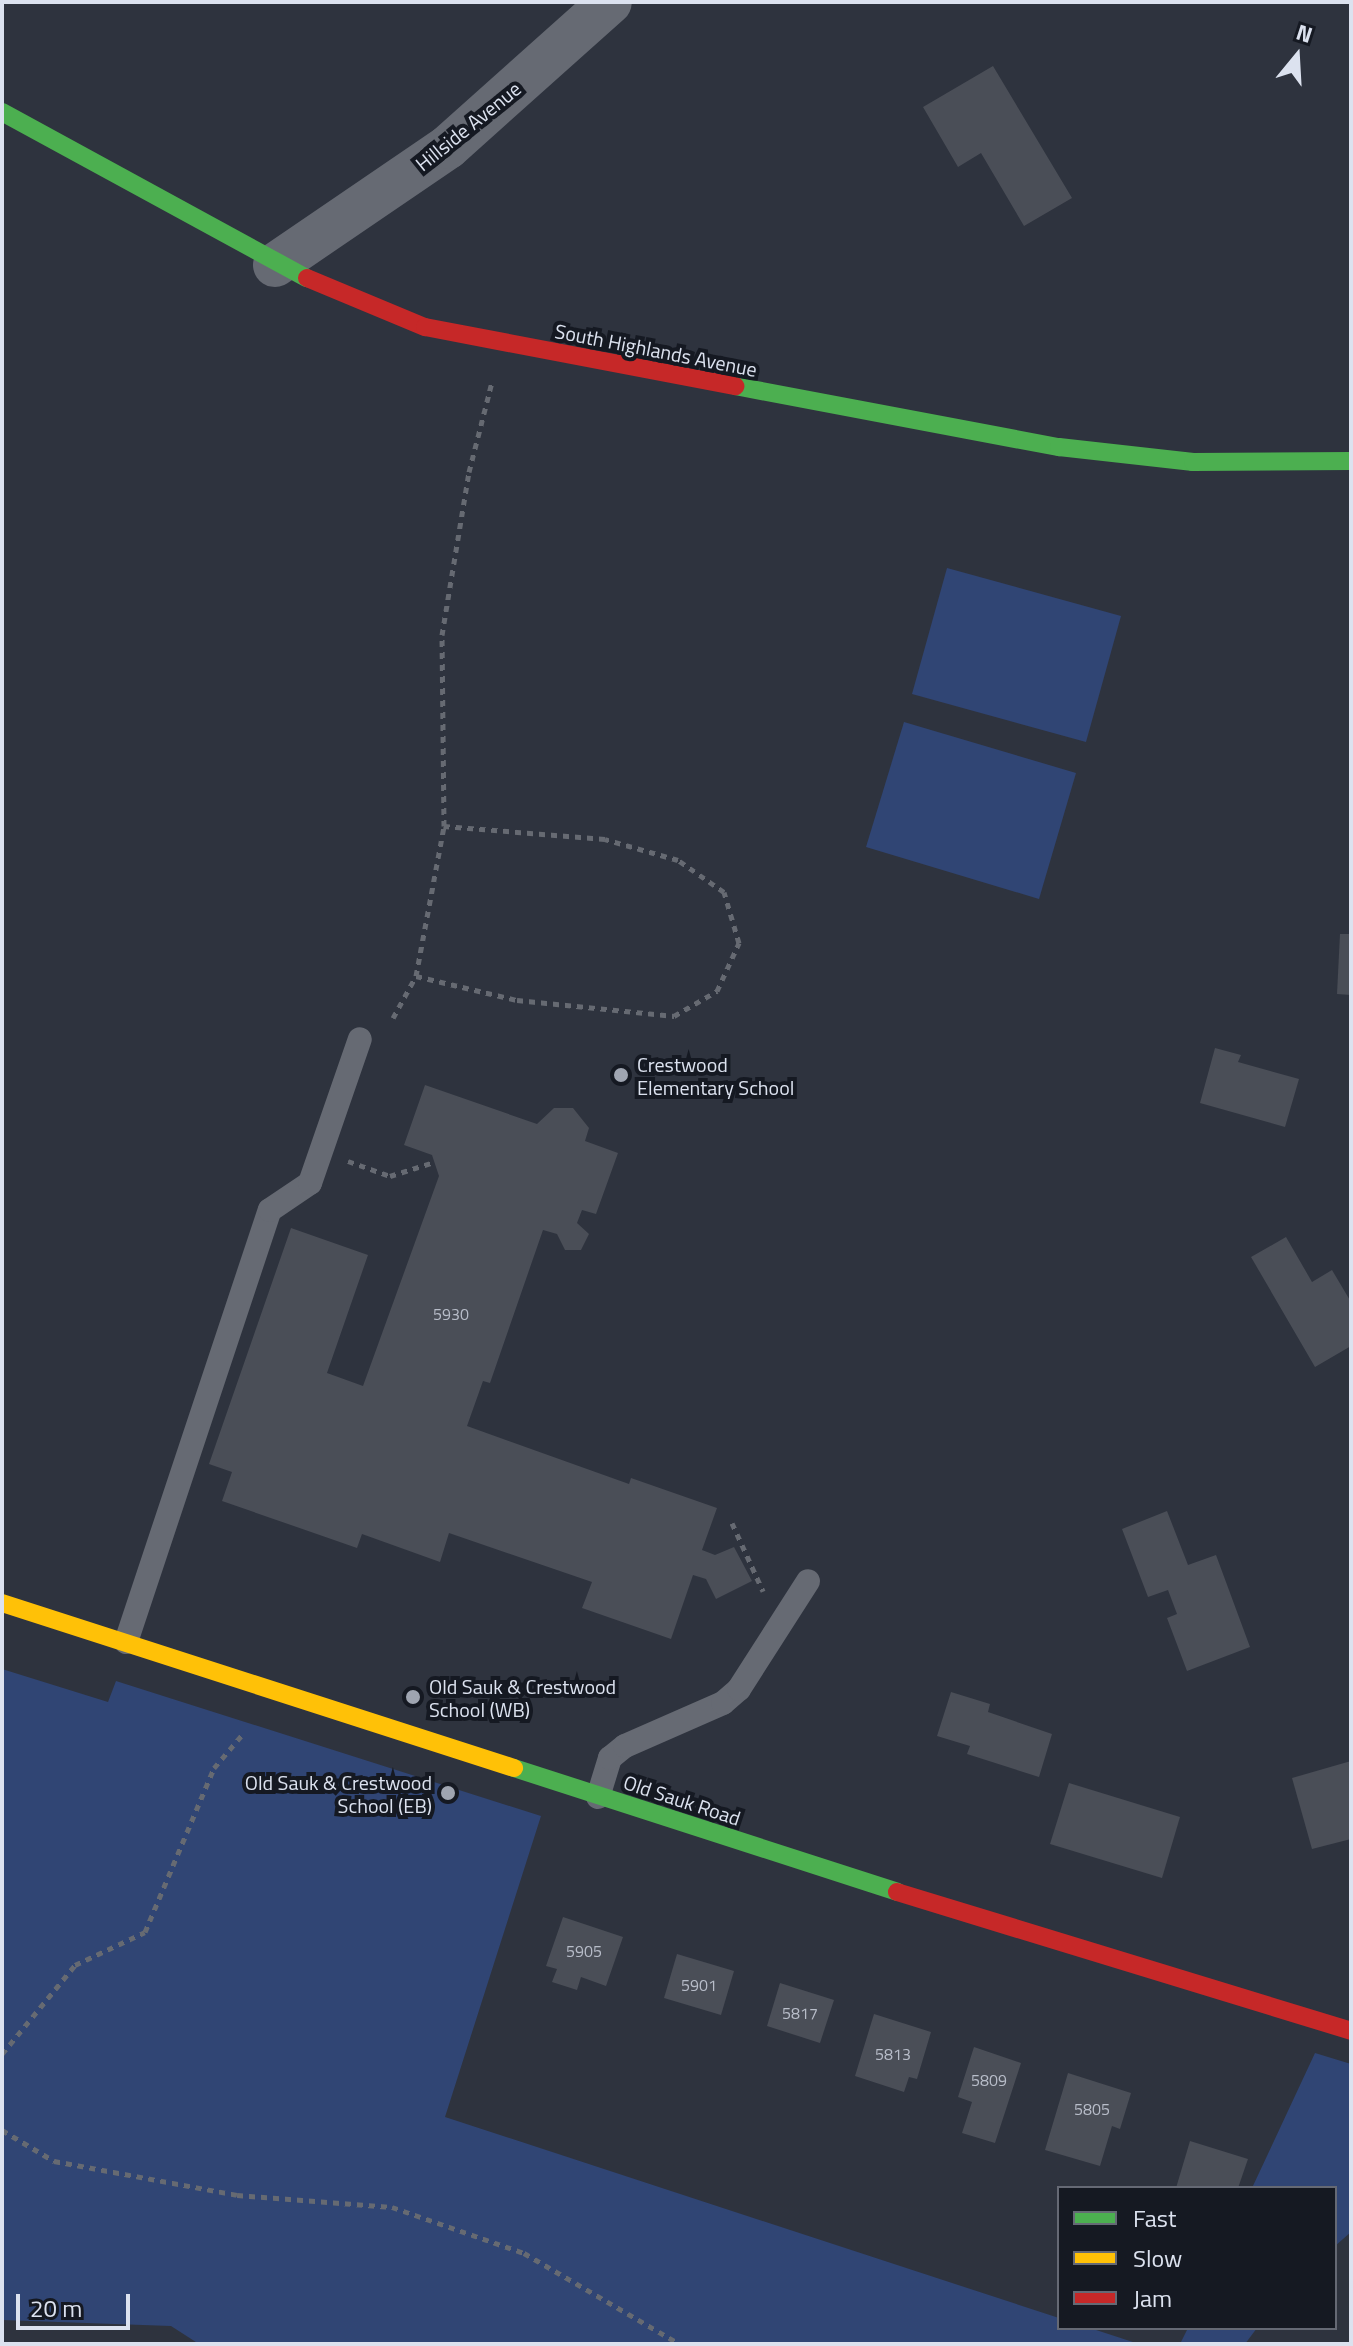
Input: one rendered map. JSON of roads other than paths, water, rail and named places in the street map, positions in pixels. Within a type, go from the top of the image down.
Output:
[{"type":"street","name":"Hillside Avenue","points":[[275,265],[448,147],[610,2]]},
{"type":"street","name":"South Highlands Avenue","points":[[2,112],[275,265],[425,327],[1059,447],[1193,462],[1351,461]]},
{"type":"street","name":"Old Sauk Road","points":[[2,1603],[598,1797],[1351,2031]]},
{"type":"lane","points":[[126,1642],[270,1210],[310,1183],[360,1039]]},
{"type":"lane","points":[[598,1797],[610,1758],[625,1746],[723,1703],[739,1689],[808,1581]]},
{"type":"place","name":"Crestwood Elementary School","points":[[621,1075]]},
{"type":"place","name":"Old Sauk & Crestwood School (WB)","points":[[413,1697]]},
{"type":"place","name":"Old Sauk & Crestwood School (EB)","points":[[448,1793]]}]
